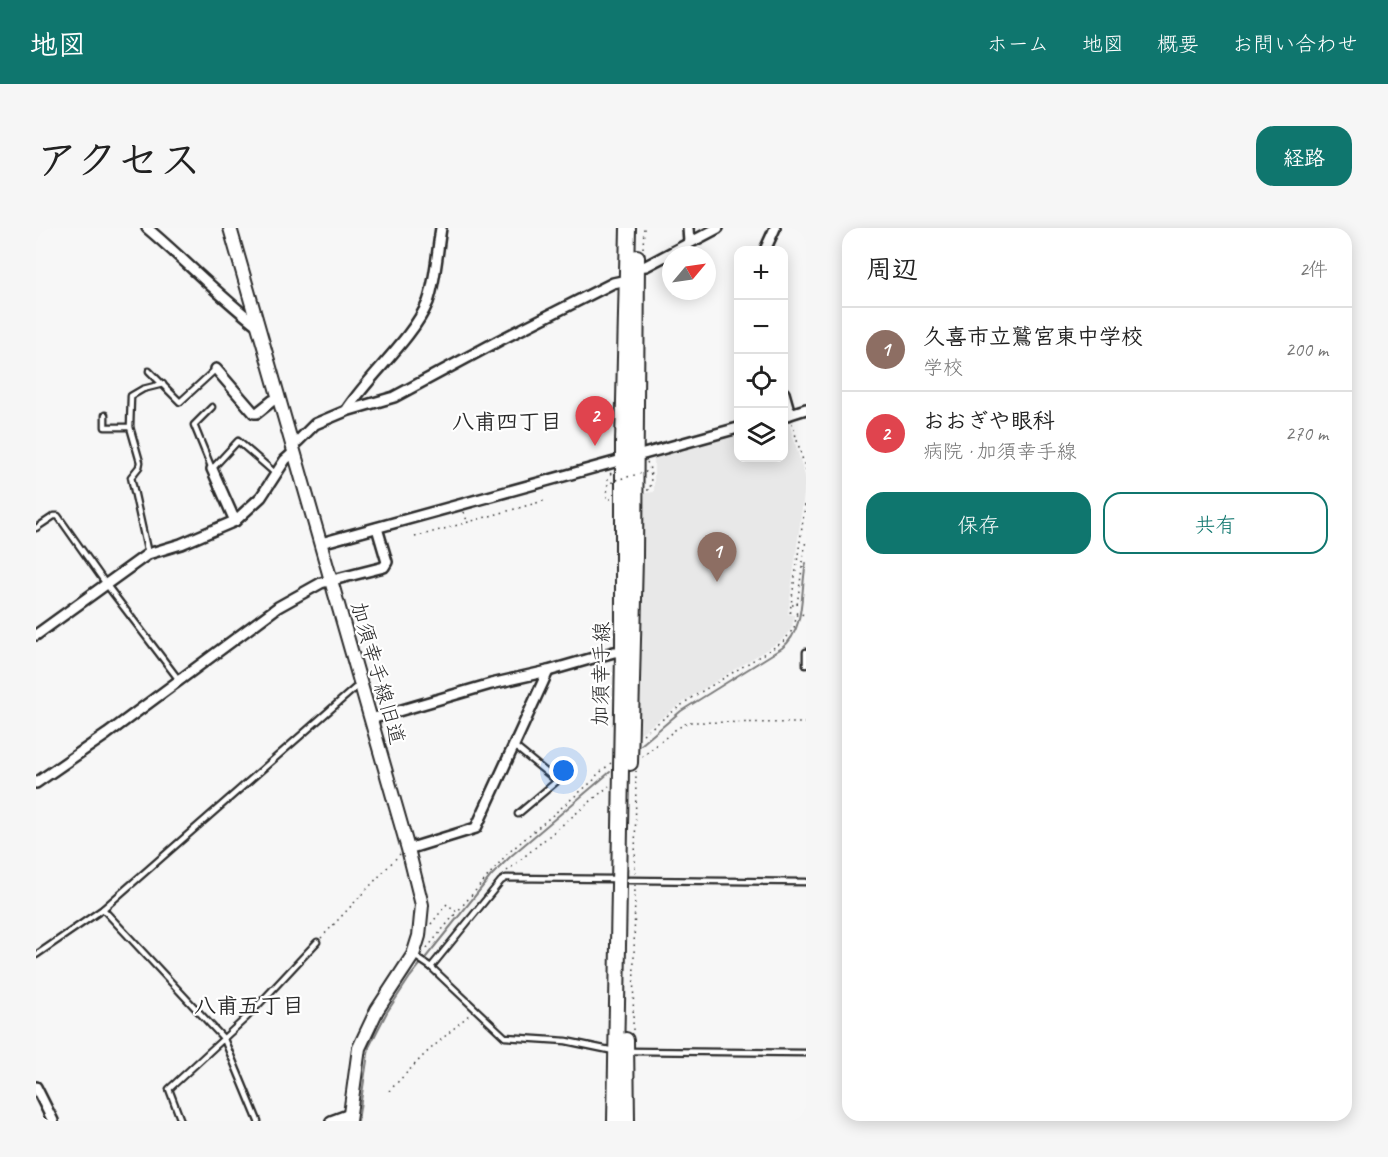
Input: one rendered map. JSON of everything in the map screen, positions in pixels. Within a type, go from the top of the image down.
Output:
[{"type":"main road","name":"加須幸手線","points":[[628,228],[627,280],[635,460],[623,652],[621,783],[629,880]]},
{"type":"main road","name":"加須幸手線","points":[[615,1121],[621,1051],[633,764],[637,228]]},
{"type":"main road","name":"加須幸手線","points":[[621,1051],[627,1121]]},
{"type":"street","points":[[147,228],[167,244],[226,301],[258,326]]},
{"type":"street","name":"加須幸手線旧道","points":[[230,228],[420,895],[421,925],[416,956],[373,1016],[359,1048],[350,1118]]},
{"type":"street","points":[[346,411],[413,326],[427,303],[441,228]]},
{"type":"street","points":[[688,228],[689,242]]},
{"type":"street","points":[[637,267],[646,266],[718,228]]},
{"type":"street","points":[[762,228],[774,230],[767,246]]},
{"type":"street","points":[[36,635],[148,554],[182,544],[234,522],[261,497],[298,441],[315,424],[346,411],[394,397],[613,283],[627,280]]},
{"type":"street","points":[[216,369],[254,413],[279,398]]},
{"type":"street","points":[[788,415],[806,409]]},
{"type":"street","points":[[321,543],[635,460],[734,429]]},
{"type":"street","points":[[212,469],[234,522]]},
{"type":"street","points":[[36,783],[278,607],[321,583],[384,567],[387,562],[377,528]]},
{"type":"street","points":[[371,719],[491,684],[614,652],[623,652]]},
{"type":"street","points":[[408,849],[476,828],[548,671]]},
{"type":"street","points":[[36,1087],[53,1121]]},
{"type":"street","points":[[332,1121],[350,1118]]},
{"type":"lane","points":[[149,371],[180,402],[216,369]]},
{"type":"lane","points":[[148,554],[131,477],[140,462],[130,427],[131,396],[143,389],[162,384]]},
{"type":"lane","points":[[212,407],[194,425],[212,469],[238,441],[276,474]]},
{"type":"lane","points":[[105,415],[105,427],[130,427]]},
{"type":"lane","points":[[36,528],[54,516],[58,516],[179,680]]},
{"type":"lane","points":[[806,652],[806,665]]},
{"type":"lane","points":[[36,956],[103,909],[346,695],[361,685]]},
{"type":"lane","points":[[513,745],[557,781],[518,814]]},
{"type":"lane","points":[[429,966],[506,878],[806,882]]},
{"type":"lane","points":[[103,909],[224,1039],[258,1121]]},
{"type":"lane","points":[[181,1121],[169,1089],[247,1017],[317,942]]},
{"type":"lane","points":[[416,956],[509,1039],[566,1041],[621,1051],[806,1053]]},
{"type":"path","points":[[644,228],[644,250]]},
{"type":"path","points":[[788,418],[806,471]]},
{"type":"path","points":[[610,475],[608,499],[611,499],[612,481],[646,472],[647,490],[650,490],[651,468],[635,460]]},
{"type":"path","points":[[805,615],[790,612],[806,499]]},
{"type":"path","points":[[415,537],[547,500]]},
{"type":"path","points":[[464,511],[467,522]]},
{"type":"path","points":[[791,605],[797,605],[806,539]]},
{"type":"path","points":[[640,736],[691,698],[783,642],[794,628],[797,613]]},
{"type":"path","points":[[633,1036],[629,880],[633,764],[676,729],[689,722],[806,723]]},
{"type":"path","points":[[426,950],[507,854],[614,762]]},
{"type":"path","points":[[506,878],[507,871],[568,819],[609,786],[621,783]]},
{"type":"path","points":[[317,942],[401,852],[408,849]]},
{"type":"path","points":[[421,925],[432,923],[447,904],[457,912]]},
{"type":"path","points":[[389,1091],[425,1054],[475,1009]]},
{"type":"shaded area","points":[[788,420],[806,479],[788,614],[794,615],[792,628],[782,640],[692,696],[639,734],[643,508],[645,493],[654,492],[654,457],[734,435],[734,462],[788,462]]},
{"type":"waterway","points":[[641,745],[681,711],[782,648],[790,640],[799,620],[806,563]]},
{"type":"waterway","points":[[358,1121],[369,1047],[387,1012],[410,977],[491,876],[511,856],[610,772]]},
{"type":"place","name":"おおぎや眼科","points":[[595,446]]},
{"type":"place","name":"久喜市立鷲宮東中学校","points":[[717,582]]},
{"type":"district","name":"八甫四丁目","points":[[507,421]]},
{"type":"district","name":"八甫五丁目","points":[[249,1005]]}]
